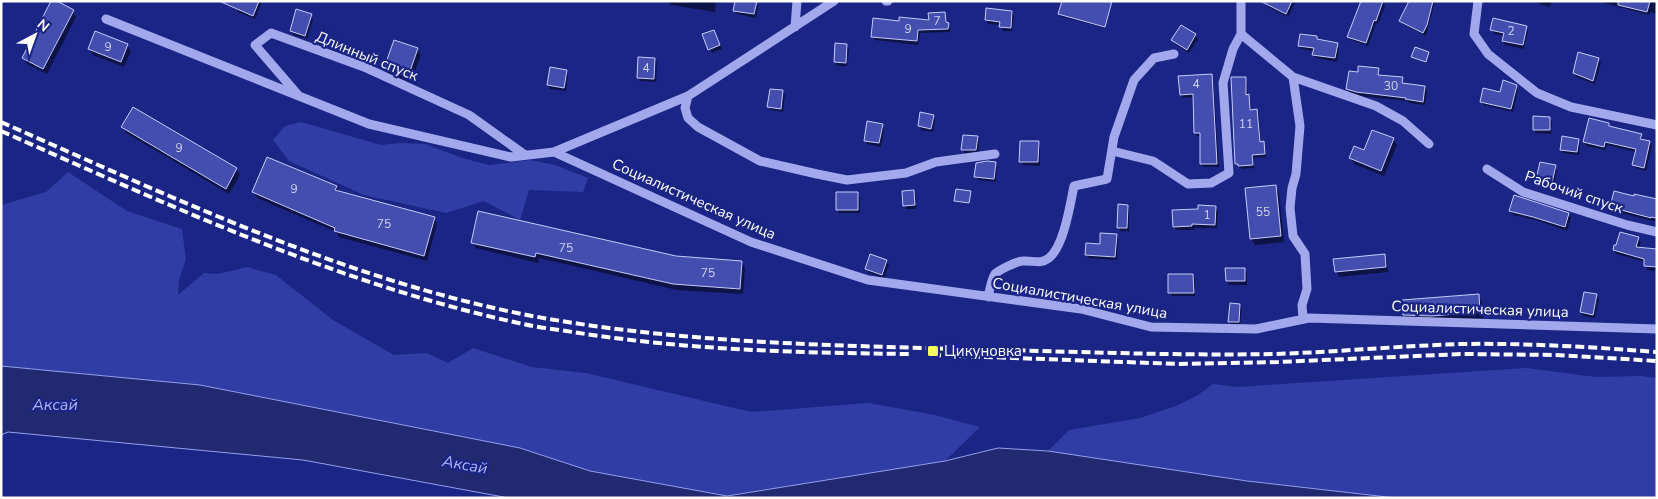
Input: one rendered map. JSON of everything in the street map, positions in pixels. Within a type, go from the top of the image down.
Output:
[{"type":"street","points":[[795,27],[797,1]]},
{"type":"street","name":"Длинный спуск","points":[[106,19],[369,124],[510,157],[554,152],[688,96],[834,1]]},
{"type":"street","points":[[1112,151],[1153,161],[1188,184],[1212,183],[1229,173],[1224,83],[1233,49],[1241,34],[1241,1]]},
{"type":"street","points":[[1478,1],[1474,34],[1488,54],[1537,93],[1571,107],[1657,125]]},
{"type":"street","name":"Длинный спуск","points":[[299,96],[254,45],[271,33],[364,67],[469,115],[525,155]]},
{"type":"street","points":[[1241,34],[1293,78],[1376,106],[1404,121],[1429,144]]},
{"type":"street","points":[[988,296],[995,274],[1016,262],[1024,260],[1039,263],[1050,258],[1062,240],[1074,186],[1107,179],[1114,137],[1134,80],[1154,58],[1174,54]]},
{"type":"street","points":[[1293,78],[1300,126],[1296,174],[1292,188],[1290,208],[1293,236],[1306,254],[1307,289],[1302,304],[1303,319]]},
{"type":"street","points":[[688,96],[685,108],[688,118],[698,127],[760,161],[847,180],[906,173],[936,162],[996,154]]},
{"type":"street","name":"Социалистическая улица","points":[[554,152],[751,242],[868,280],[1081,309],[1151,327],[1256,329],[1303,319],[1319,318],[1657,328]]},
{"type":"street","name":"Рабочий спуск","points":[[1487,169],[1523,192],[1627,225],[1657,232]]},
{"type":"shaded area","points":[[301,122],[381,145],[400,143],[425,144],[462,158],[489,165],[530,160],[555,165],[588,178],[583,192],[529,190],[520,220],[484,201],[446,213],[364,195],[289,161],[273,140],[285,126]]},
{"type":"shaded area","points":[[68,172],[127,211],[182,229],[186,259],[179,280],[178,295],[204,273],[218,274],[247,267],[276,275],[333,320],[394,355],[427,353],[448,363],[473,348],[532,367],[586,373],[751,412],[868,403],[935,415],[980,427],[945,461],[727,496],[590,471],[520,448],[200,385],[1,366],[1,205],[46,192]]},
{"type":"shaded area","points":[[1527,368],[1596,377],[1641,376],[1657,378],[1657,498],[1396,498],[1247,481],[1048,451],[1069,430],[1140,418],[1176,406],[1198,395],[1213,384],[1237,387]]},
{"type":"water","name":"Аксай","points":[[1,366],[200,385],[520,448],[590,471],[727,496],[945,461],[998,448],[1048,451],[1247,481],[1396,498],[509,498],[303,460],[8,432],[1,435]]},
{"type":"building","points":[[51,1],[57,1],[74,10],[43,69],[22,58]]},
{"type":"building","points":[[219,1],[259,1],[253,16]]},
{"type":"building","points":[[735,1],[757,1],[754,14],[733,11]]},
{"type":"building","points":[[1062,1],[1112,1],[1105,27],[1058,14]]},
{"type":"building","points":[[1260,1],[1292,1],[1286,14]]},
{"type":"building","points":[[1361,1],[1383,1],[1366,43],[1347,37]]},
{"type":"building","points":[[1409,1],[1433,1],[1423,33],[1399,21]]},
{"type":"building","points":[[1618,1],[1650,1],[1647,12],[1618,5]]},
{"type":"building","points":[[986,8],[1012,11],[1011,28],[999,27],[1000,22],[985,20]]},
{"type":"building","points":[[296,9],[312,14],[305,36],[290,31]]},
{"type":"building","points":[[945,12],[946,22],[949,23],[948,29],[918,30],[917,41],[871,37],[873,18],[899,21],[899,17],[929,20],[928,13]]},
{"type":"building","points":[[1493,18],[1527,26],[1523,45],[1502,41],[1504,33],[1490,30]]},
{"type":"building","points":[[1181,25],[1196,34],[1187,50],[1171,40]]},
{"type":"building","points":[[714,30],[720,45],[708,50],[702,34]]},
{"type":"building","points":[[95,31],[128,44],[121,62],[88,49]]},
{"type":"building","points":[[1300,34],[1317,36],[1317,39],[1338,43],[1335,58],[1312,55],[1314,48],[1298,46]]},
{"type":"building","points":[[394,40],[418,48],[408,77],[384,68]]},
{"type":"building","points":[[835,43],[847,44],[846,63],[834,62]]},
{"type":"building","points":[[1415,47],[1429,52],[1426,62],[1411,57]]},
{"type":"building","points":[[1578,52],[1599,58],[1593,81],[1573,73]]},
{"type":"building","points":[[638,57],[655,58],[654,79],[637,78]]},
{"type":"building","points":[[1358,66],[1379,68],[1378,75],[1403,77],[1402,83],[1425,86],[1423,102],[1346,89],[1349,71],[1358,72]]},
{"type":"building","points":[[550,67],[567,70],[564,88],[547,85]]},
{"type":"building","points":[[1212,74],[1217,164],[1200,164],[1200,133],[1194,133],[1193,94],[1180,95],[1178,76]]},
{"type":"building","points":[[1231,77],[1246,77],[1246,95],[1249,94],[1250,110],[1257,109],[1260,142],[1264,141],[1265,154],[1252,155],[1253,165],[1238,166],[1238,164],[1235,164]]},
{"type":"building","points":[[1503,80],[1517,85],[1511,109],[1480,102],[1483,88],[1500,92]]},
{"type":"building","points":[[770,89],[783,90],[781,109],[767,107]]},
{"type":"building","points":[[133,107],[237,168],[226,189],[121,127]]},
{"type":"building","points":[[920,112],[934,115],[931,129],[918,126]]},
{"type":"building","points":[[1533,116],[1550,117],[1550,130],[1533,130]]},
{"type":"building","points":[[1589,118],[1609,123],[1609,126],[1642,134],[1640,139],[1650,141],[1644,168],[1632,165],[1636,149],[1605,142],[1604,147],[1583,142]]},
{"type":"building","points":[[867,121],[883,124],[879,143],[864,141]]},
{"type":"building","points":[[1372,130],[1394,138],[1381,171],[1349,158],[1354,146],[1364,150]]},
{"type":"building","points":[[963,135],[978,136],[976,150],[961,150]]},
{"type":"building","points":[[1562,136],[1579,139],[1577,152],[1560,150]]},
{"type":"building","points":[[1020,141],[1039,141],[1038,162],[1019,162]]},
{"type":"building","points":[[267,157],[337,186],[335,190],[435,217],[424,256],[334,231],[335,228],[252,192]]},
{"type":"building","points":[[996,162],[994,179],[974,177],[976,163]]},
{"type":"building","points":[[1540,162],[1556,165],[1552,183],[1536,179]]},
{"type":"building","points":[[1276,185],[1281,236],[1250,239],[1245,188]]},
{"type":"building","points":[[956,189],[971,191],[969,203],[954,201]]},
{"type":"building","points":[[914,190],[915,205],[903,206],[902,191]]},
{"type":"building","points":[[1614,191],[1657,199],[1657,218],[1610,207]]},
{"type":"building","points":[[836,192],[858,192],[858,210],[836,210]]},
{"type":"building","points":[[1514,195],[1569,213],[1565,227],[1509,211]]},
{"type":"building","points":[[1118,204],[1128,205],[1127,228],[1117,228]]},
{"type":"building","points":[[1198,205],[1216,206],[1215,225],[1192,224],[1192,226],[1173,227],[1172,210],[1198,209]]},
{"type":"building","points":[[478,211],[676,256],[742,261],[740,289],[673,284],[536,253],[535,257],[471,243]]},
{"type":"building","points":[[1620,232],[1639,237],[1636,247],[1657,249],[1657,267],[1644,266],[1644,259],[1613,250]]},
{"type":"building","points":[[1100,233],[1117,234],[1115,257],[1085,255],[1086,243],[1100,244]]},
{"type":"building","points":[[870,254],[887,260],[882,275],[865,269]]},
{"type":"building","points":[[1385,254],[1386,267],[1335,272],[1333,259]]},
{"type":"building","points":[[1225,268],[1245,268],[1245,281],[1226,281]]},
{"type":"building","points":[[1168,274],[1193,274],[1194,293],[1168,293]]},
{"type":"building","points":[[1584,292],[1597,294],[1593,315],[1580,312]]},
{"type":"building","points":[[1479,294],[1480,312],[1431,316],[1403,315],[1402,300]]},
{"type":"building","points":[[1230,303],[1240,304],[1239,322],[1228,322]]},
{"type":"railway","points":[[1,122],[194,207],[325,258],[391,280],[459,299],[527,315],[581,324],[689,337],[743,341],[960,349],[1156,354],[1274,354],[1486,344],[1608,348],[1657,352]]},
{"type":"railway","points":[[1,131],[257,241],[322,266],[455,308],[537,327],[620,339],[703,347],[828,353],[912,354]]},
{"type":"railway","points":[[932,355],[1179,364],[1463,354],[1556,355],[1657,361]]},
{"type":"place","name":"Цикуновка","points":[[933,351]]}]
